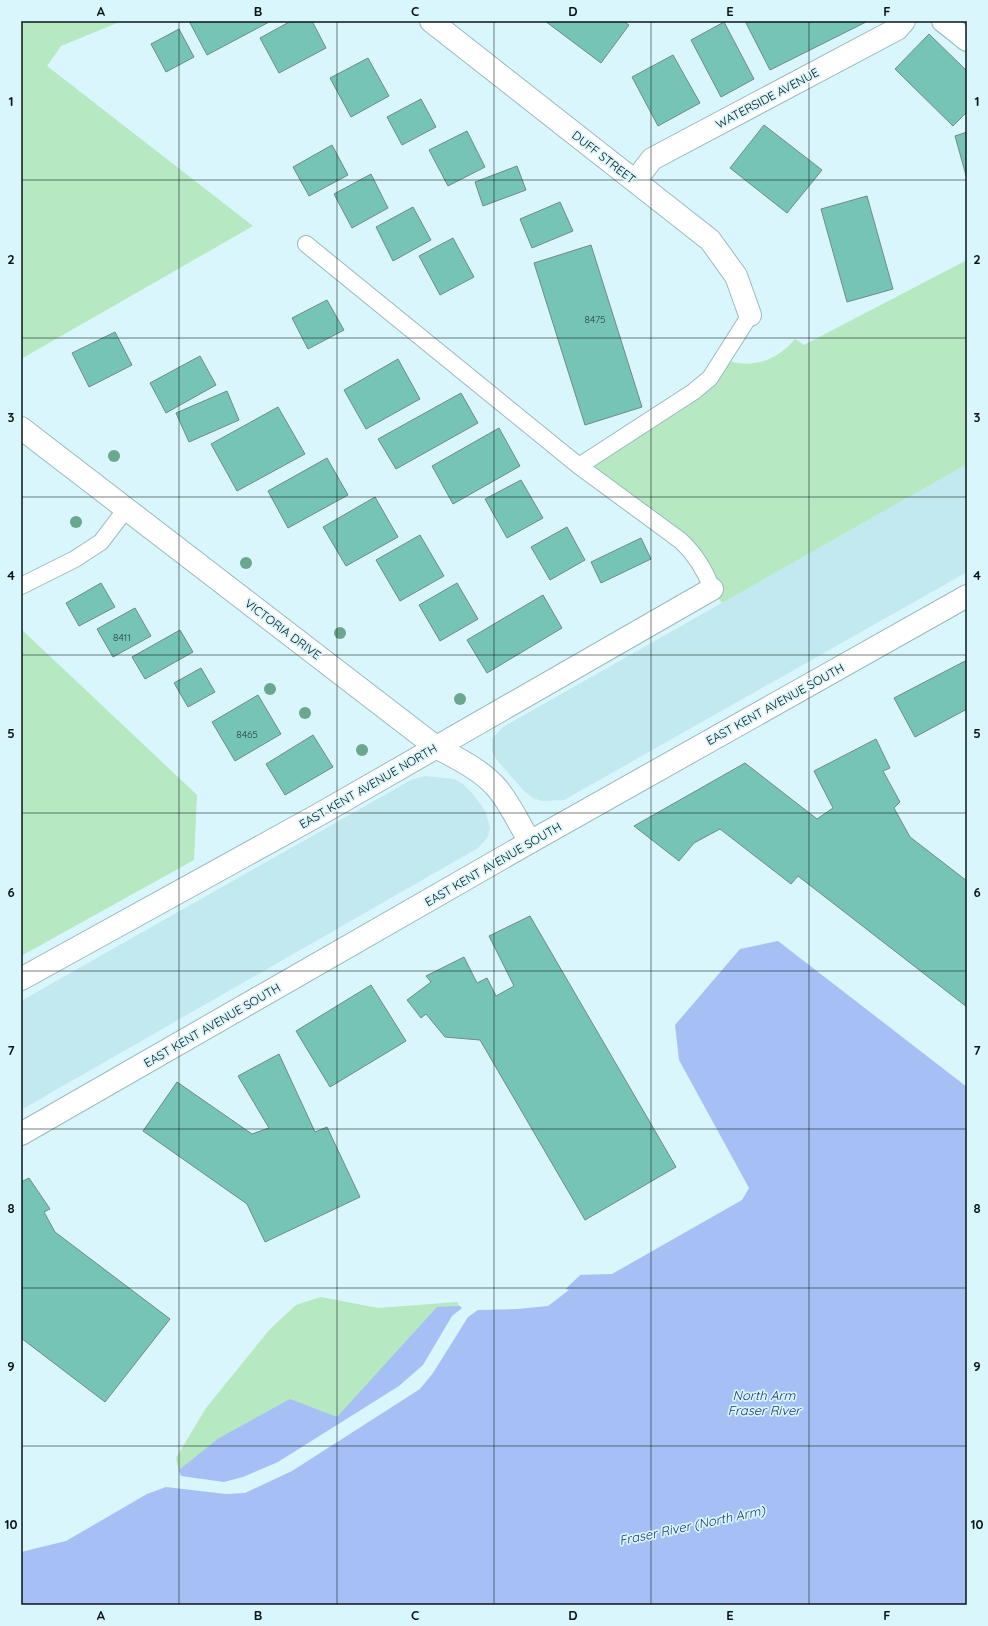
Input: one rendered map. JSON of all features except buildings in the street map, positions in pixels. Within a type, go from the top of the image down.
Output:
[{"type":"street","name":"DUFF STREET","points":[[430,21],[710,240],[736,276],[750,315]]},
{"type":"street","name":"WATERSIDE AVENUE","points":[[635,181],[652,158],[897,29],[904,21]]},
{"type":"street","points":[[943,21],[967,40]]},
{"type":"street","name":"VICTORIA DRIVE","points":[[21,428],[436,747],[477,770],[495,786],[506,801],[530,842]]},
{"type":"street","name":"EAST KENT AVENUE NORTH","points":[[21,978],[320,814],[712,589]]},
{"type":"street","name":"EAST KENT AVENUE SOUTH","points":[[21,1134],[530,842],[967,596]]},
{"type":"lane","points":[[306,244],[579,466],[681,541],[692,552],[704,569],[712,589]]},
{"type":"lane","points":[[579,466],[693,392],[710,378],[750,315]]},
{"type":"lane","points":[[21,586],[75,560],[101,542],[126,509]]},
{"type":"shaded area","points":[[967,464],[967,572],[564,800],[542,801],[533,798],[524,791],[496,759],[492,751],[492,739],[503,727]]},
{"type":"shaded area","points":[[425,776],[454,779],[463,784],[473,794],[485,811],[490,827],[488,837],[478,848],[21,1110],[21,1001],[411,780]]},
{"type":"green space","points":[[21,21],[122,21],[61,46],[47,66],[253,226],[21,359]]},
{"type":"green space","points":[[967,260],[967,464],[722,603],[712,589],[704,569],[579,466],[660,413],[723,359],[743,364],[753,363],[771,358],[780,353],[795,339],[804,345]]},
{"type":"green space","points":[[21,629],[197,795],[194,860],[21,956]]},
{"type":"green space","points":[[321,1297],[378,1308],[457,1302],[462,1308],[326,1431],[180,1476],[176,1458],[206,1408],[270,1329],[296,1305]]},
{"type":"water","name":"North Arm Fraser River","points":[[779,920],[967,1068],[967,1605],[21,1605],[21,1549],[75,1534],[164,1482],[219,1438],[290,1399],[337,1417],[437,1307],[555,1299],[595,1261],[706,1205],[720,1159],[661,1017],[733,929]]},
{"type":"pier","points":[[780,918],[967,1066],[967,1087],[778,941],[740,949],[675,1025],[679,1060],[749,1188],[742,1200],[612,1274],[576,1275],[594,1259],[705,1204],[717,1159],[660,1062],[659,1017],[732,927]]},
{"type":"pier","points":[[563,1288],[569,1290],[548,1306],[517,1309],[478,1310],[468,1317],[433,1373],[420,1389],[292,1471],[245,1493],[226,1494],[166,1487],[147,1494],[66,1541],[21,1552],[21,1547],[74,1532],[163,1481],[178,1468],[181,1476],[224,1482],[243,1477],[278,1462],[399,1386],[423,1365],[452,1316],[462,1308],[458,1304],[554,1297]]},
{"type":"water label","name":"Fraser River (North Arm)","points":[[692,1525]]}]
